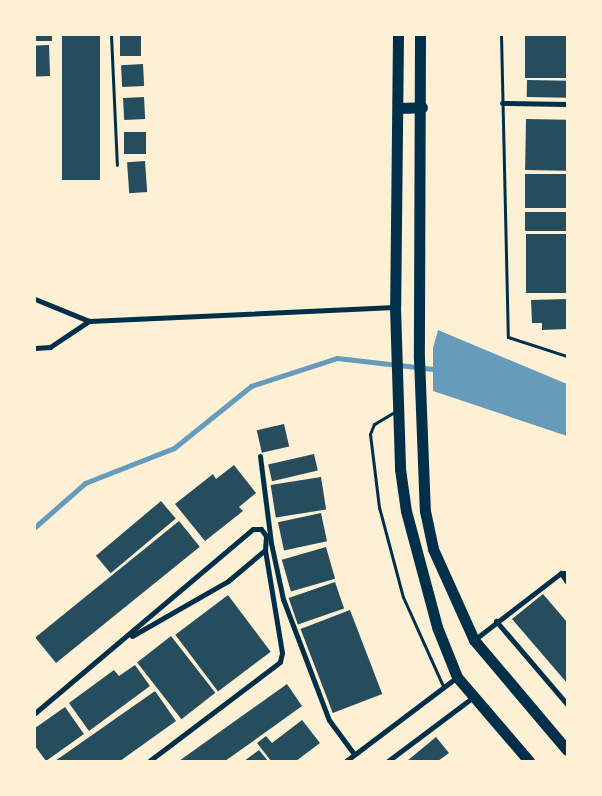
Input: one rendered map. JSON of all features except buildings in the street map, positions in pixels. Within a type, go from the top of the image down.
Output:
[{"type":"highway","points":[[398,35],[399,108],[395,307],[400,408],[400,469],[406,511],[437,627],[457,677],[472,698],[529,761]]},
{"type":"highway","points":[[420,35],[422,106],[419,358],[425,511],[433,549],[474,640],[567,750]]},
{"type":"highway","points":[[399,108],[422,106]]},
{"type":"street","points":[[502,103],[567,104]]},
{"type":"street","points":[[35,299],[90,321],[395,307]]},
{"type":"street","points":[[35,348],[50,348],[90,321]]},
{"type":"street","points":[[260,456],[271,543],[283,599],[330,720],[354,754]]},
{"type":"street","points":[[35,713],[126,639],[253,529],[261,529],[266,536],[265,550],[282,653],[280,662],[149,761]]},
{"type":"street","points":[[126,639],[148,629],[228,581],[265,550]]},
{"type":"street","points":[[474,640],[496,621],[564,573],[567,582]]},
{"type":"street","points":[[496,621],[567,704]]},
{"type":"street","points":[[346,761],[457,677]]},
{"type":"street","points":[[388,761],[472,698]]},
{"type":"lane","points":[[111,35],[117,165]]},
{"type":"lane","points":[[501,35],[508,337],[567,356]]},
{"type":"lane","points":[[400,408],[374,424],[370,434],[379,506],[404,597],[443,686]]},
{"type":"water","points":[[438,330],[567,384],[567,436],[433,391],[433,348]]},
{"type":"waterway","points":[[35,527],[85,483],[174,448],[251,386],[337,358],[433,369]]}]
